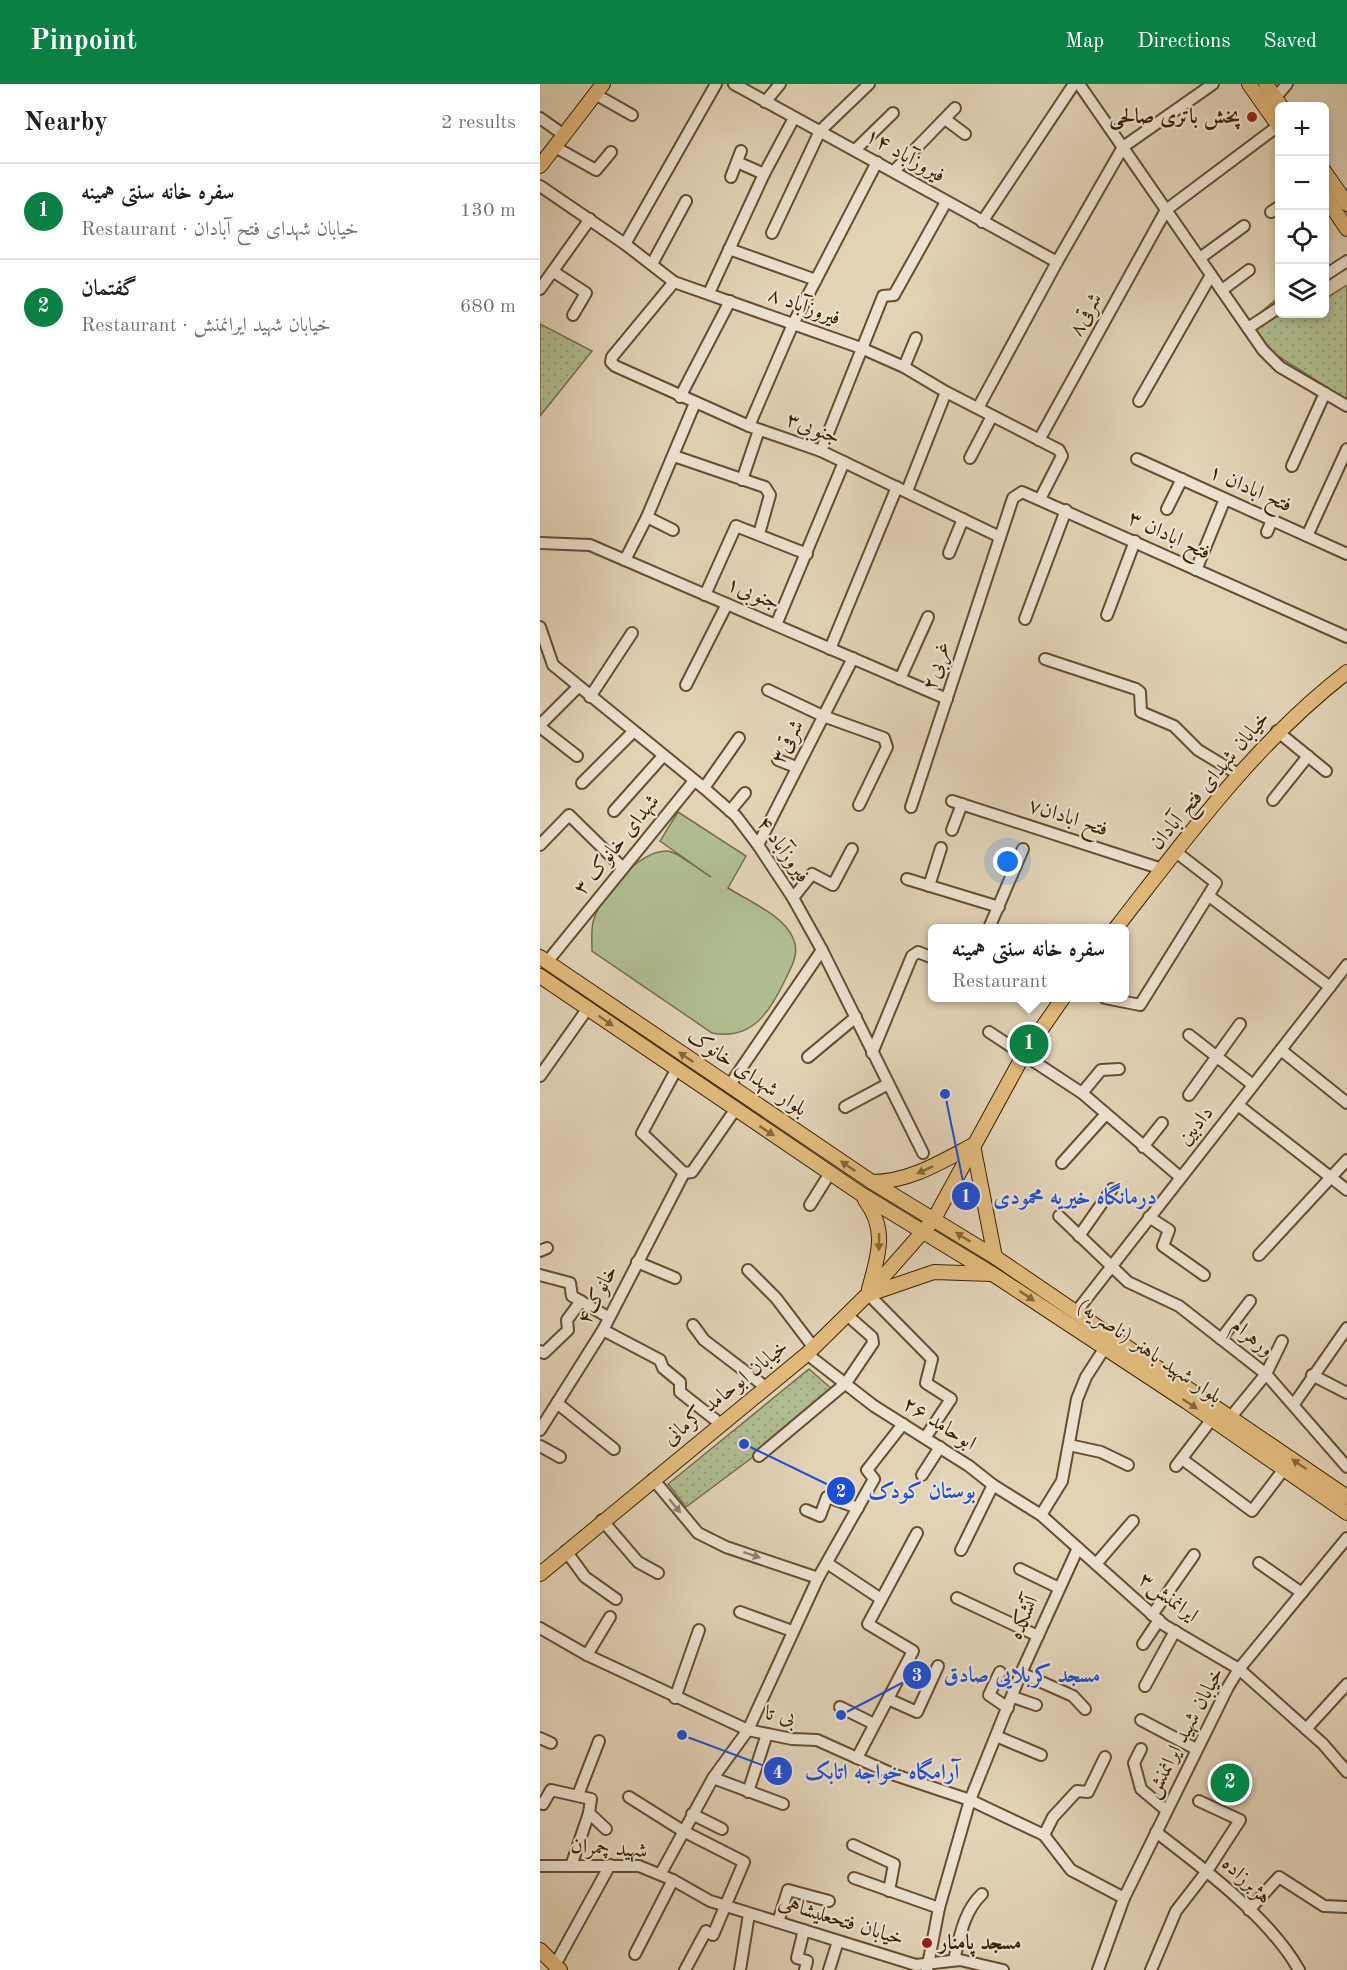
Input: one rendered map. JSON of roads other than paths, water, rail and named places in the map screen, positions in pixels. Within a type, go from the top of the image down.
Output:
[{"type":"main road","points":[[1249,84],[1275,121]]},
{"type":"main road","points":[[1266,84],[1278,102]]},
{"type":"main road","points":[[540,166],[599,89]]},
{"type":"main road","points":[[1329,189],[1335,211],[1347,229]]},
{"type":"main road","name":"خیابان شهدای فتح آبادان","points":[[1119,924],[1238,774],[1277,731],[1347,672]]},
{"type":"main road","name":"بلوار شهدای خانوک","points":[[544,960],[872,1182],[934,1218]]},
{"type":"main road","name":"بلوار شهدای خانوک","points":[[540,976],[861,1194],[924,1231]]},
{"type":"main road","points":[[934,1218],[956,1182],[973,1145],[1024,1054],[1060,1002]]},
{"type":"main road","points":[[872,1182],[886,1182],[912,1175],[973,1145]]},
{"type":"main road","points":[[973,1145],[995,1257]]},
{"type":"main road","points":[[861,1194],[876,1214],[880,1232],[880,1251],[868,1294]]},
{"type":"main road","name":"خیابان ابوحامد کرمانی","points":[[540,1574],[602,1520],[722,1425],[810,1351],[868,1294],[934,1218]]},
{"type":"main road","name":"بلوار شهید باهنر (ناصریه)","points":[[934,1218],[995,1257],[1347,1497]]},
{"type":"main road","name":"بلوار شهید باهنر (ناصریه)","points":[[924,1231],[1212,1419],[1347,1512]]},
{"type":"main road","points":[[868,1294],[934,1272],[994,1275]]},
{"type":"main road","points":[[540,1950],[558,1968]]},
{"type":"street","points":[[625,244],[716,84]]},
{"type":"street","name":"فیروزآباد ۱۴","points":[[734,84],[1057,262]]},
{"type":"street","points":[[765,102],[780,84]]},
{"type":"street","points":[[772,233],[820,131],[869,84]]},
{"type":"street","points":[[982,222],[1074,84]]},
{"type":"street","points":[[1079,84],[1248,328],[1276,363],[1347,406]]},
{"type":"street","points":[[978,408],[1057,262],[1123,147],[1213,84]]},
{"type":"street","points":[[1278,102],[1287,84]]},
{"type":"street","points":[[599,89],[632,115]]},
{"type":"street","points":[[894,171],[955,108]]},
{"type":"street","points":[[855,150],[893,113]]},
{"type":"street","points":[[540,118],[564,135]]},
{"type":"street","points":[[709,293],[764,174],[794,118]]},
{"type":"street","points":[[945,119],[965,134]]},
{"type":"street","points":[[1166,210],[1275,130]]},
{"type":"street","points":[[555,147],[596,170],[611,152]]},
{"type":"street","points":[[731,177],[739,157],[764,174]]},
{"type":"street","points":[[742,480],[754,428],[793,324],[877,162]]},
{"type":"street","name":"فیروزآباد ۸","points":[[540,186],[625,244],[674,282],[861,348],[904,367],[946,392],[1062,453],[1040,499]]},
{"type":"street","points":[[652,264],[686,201]]},
{"type":"street","points":[[821,451],[883,296],[894,295],[946,202]]},
{"type":"street","name":"شرقی۸","points":[[1039,440],[1166,210]]},
{"type":"street","points":[[540,289],[590,219]]},
{"type":"street","points":[[1200,258],[1244,226]]},
{"type":"street","points":[[729,249],[816,280]]},
{"type":"street","points":[[1329,273],[1347,261]]},
{"type":"street","points":[[1222,290],[1249,270]]},
{"type":"street","points":[[554,272],[586,292],[573,315]]},
{"type":"street","points":[[1139,401],[1211,275]]},
{"type":"street","name":"جنوبی۳","points":[[674,282],[612,357],[611,362],[680,397],[754,428],[821,451],[1000,537]]},
{"type":"street","points":[[680,397],[730,301]]},
{"type":"street","points":[[1248,328],[1275,310]]},
{"type":"street","points":[[904,367],[916,338]]},
{"type":"street","points":[[830,649],[946,392]]},
{"type":"street","points":[[1292,466],[1326,393]]},
{"type":"street","points":[[625,560],[647,517],[695,403]]},
{"type":"street","points":[[970,458],[992,416]]},
{"type":"street","points":[[1307,536],[1347,449]]},
{"type":"street","points":[[674,456],[765,488],[770,495],[759,534]]},
{"type":"street","name":"فتح ابادان ۱","points":[[1137,459],[1307,536],[1345,549]]},
{"type":"street","points":[[776,625],[844,462]]},
{"type":"street","points":[[1167,509],[1182,479]]},
{"type":"street","name":"فتح ابادان ۳","points":[[1000,537],[1013,498],[1022,492],[1347,637]]},
{"type":"street","points":[[1196,570],[1226,499]]},
{"type":"street","points":[[1025,619],[1066,510]]},
{"type":"street","points":[[647,517],[673,530]]},
{"type":"street","points":[[950,553],[963,519]]},
{"type":"street","points":[[1267,532],[1272,520]]},
{"type":"street","points":[[705,594],[736,526],[807,554]]},
{"type":"street","name":"غربی۲","points":[[911,807],[1000,537]]},
{"type":"street","points":[[1107,615],[1135,541]]},
{"type":"street","name":"جنوبی۱","points":[[540,543],[590,544],[947,699]]},
{"type":"street","points":[[686,685],[727,604]]},
{"type":"street","points":[[900,679],[928,617]]},
{"type":"street","name":"فیروزآباد ۴","points":[[540,627],[543,652],[554,665],[590,697],[704,788],[730,811],[758,845],[793,898],[822,950],[923,1153]]},
{"type":"street","points":[[590,697],[632,633]]},
{"type":"street","name":"شرقی۳","points":[[758,845],[853,658]]},
{"type":"street","points":[[1045,659],[1136,689],[1140,692],[1141,712],[1174,726],[1198,750],[1238,774]]},
{"type":"street","points":[[576,756],[540,726],[578,687]]},
{"type":"street","points":[[768,690],[824,716],[884,738],[887,747],[859,805]]},
{"type":"street","points":[[1277,731],[1326,771]]},
{"type":"street","points":[[582,783],[633,732]]},
{"type":"street","points":[[704,788],[739,738]]},
{"type":"street","points":[[614,811],[663,756]]},
{"type":"street","points":[[1273,800],[1308,756]]},
{"type":"street","points":[[778,760],[796,767]]},
{"type":"street","name":"شهدای خانوک ۳","points":[[544,960],[694,781]]},
{"type":"street","points":[[730,811],[745,793]]},
{"type":"street","name":"فتح ابادان۷","points":[[952,830],[957,803],[1162,869]]},
{"type":"street","points":[[540,845],[569,815],[623,868]]},
{"type":"street","points":[[929,886],[941,848]]},
{"type":"street","points":[[793,898],[812,874],[833,885],[852,849]]},
{"type":"street","points":[[991,924],[1023,849]]},
{"type":"street","points":[[1125,1002],[1140,1005],[1216,884],[1176,852]]},
{"type":"street","points":[[907,879],[999,907]]},
{"type":"street","points":[[1209,896],[1329,987]]},
{"type":"street","points":[[729,1086],[822,950]]},
{"type":"street","points":[[872,1053],[912,956],[918,952],[928,956]]},
{"type":"street","name":"دادبین","points":[[1076,1312],[1329,987],[1346,969]]},
{"type":"street","points":[[540,1076],[588,1008]]},
{"type":"street","points":[[808,1057],[856,1017]]},
{"type":"street","points":[[1189,1095],[1214,1056],[1240,1024]]},
{"type":"street","points":[[989,1032],[1082,1093],[1180,1177]]},
{"type":"street","points":[[1189,1035],[1253,1085]]},
{"type":"street","points":[[1281,1050],[1347,1103]]},
{"type":"street","points":[[1082,1093],[1101,1070],[1119,1069]]},
{"type":"street","points":[[676,1070],[642,1133],[684,1173]]},
{"type":"street","points":[[845,1107],[888,1084]]},
{"type":"street","points":[[1238,1105],[1347,1190]]},
{"type":"street","name":"خانوک۴","points":[[541,1426],[603,1329],[684,1173],[692,1172],[735,1110]]},
{"type":"street","points":[[1062,1163],[1106,1114]]},
{"type":"street","points":[[1143,1146],[1162,1123]]},
{"type":"street","points":[[1259,1255],[1332,1179],[1347,1160]]},
{"type":"street","points":[[810,1205],[830,1173]]},
{"type":"street","points":[[1079,1236],[1112,1189]]},
{"type":"street","name":"ورهرام","points":[[1059,1216],[1128,1282],[1179,1306],[1266,1374],[1347,1467]]},
{"type":"street","points":[[1149,1217],[1169,1230],[1163,1246],[1204,1275]]},
{"type":"street","points":[[637,1262],[675,1278]]},
{"type":"street","name":"ابوحامد ۲۶","points":[[748,1270],[776,1298],[810,1351],[846,1383],[874,1406],[1041,1515],[1078,1548]]},
{"type":"street","points":[[540,1275],[570,1283],[572,1296],[608,1317]]},
{"type":"street","points":[[868,1294],[932,1359],[926,1383],[951,1399],[926,1438]]},
{"type":"street","points":[[540,1351],[544,1353],[568,1330],[567,1320],[581,1301]]},
{"type":"street","points":[[1221,1339],[1250,1301]]},
{"type":"street","points":[[759,1456],[846,1383],[874,1340],[847,1315]]},
{"type":"street","points":[[693,1325],[704,1340],[767,1388]]},
{"type":"street","points":[[1294,1404],[1312,1375],[1347,1328]]},
{"type":"street","points":[[603,1329],[660,1360],[663,1368],[680,1382],[681,1392],[722,1425]]},
{"type":"street","points":[[1230,1418],[1266,1374],[1282,1341]]},
{"type":"street","points":[[1041,1515],[1062,1481],[1077,1399],[1086,1377],[1104,1349]]},
{"type":"street","points":[[1312,1375],[1347,1393]]},
{"type":"street","points":[[557,1403],[614,1449]]},
{"type":"street","points":[[1212,1419],[1179,1462],[1252,1511],[1284,1469]]},
{"type":"street","points":[[661,1874],[713,1778],[748,1730],[818,1578],[874,1479],[867,1470],[903,1424]]},
{"type":"street","points":[[1069,1445],[1101,1452],[1128,1465]]},
{"type":"street","points":[[540,1446],[560,1457]]},
{"type":"street","points":[[922,1475],[940,1447]]},
{"type":"street","points":[[653,1479],[698,1533],[726,1547],[818,1578]]},
{"type":"street","points":[[961,1550],[993,1485]]},
{"type":"street","points":[[806,1510],[820,1516],[827,1497],[858,1508]]},
{"type":"street","points":[[602,1520],[638,1562],[658,1573]]},
{"type":"street","points":[[1096,1564],[1133,1521]]},
{"type":"street","points":[[857,1758],[913,1652],[868,1624],[917,1533]]},
{"type":"street","name":"خیابان شهید ایرانمنش","points":[[1098,1970],[1124,1898],[1196,1749],[1239,1669],[1347,1538]]},
{"type":"street","name":"ایرانمنش۳","points":[[1078,1548],[1155,1618],[1239,1669],[1306,1728],[1345,1767]]},
{"type":"street","name":"آتشکده","points":[[927,1967],[939,1908],[970,1800],[1021,1673],[1078,1548]]},
{"type":"street","points":[[566,1551],[585,1577],[616,1599]]},
{"type":"street","points":[[1143,1644],[1155,1618],[1194,1555]]},
{"type":"street","points":[[826,1563],[881,1599]]},
{"type":"street","points":[[1259,1563],[1302,1593]]},
{"type":"street","points":[[1020,1569],[1059,1588]]},
{"type":"street","points":[[957,1598],[1038,1636]]},
{"type":"street","points":[[740,1612],[792,1631]]},
{"type":"street","points":[[587,1655],[610,1617]]},
{"type":"street","name":"بی تا","points":[[540,1628],[587,1655],[675,1698],[748,1730],[817,1740],[895,1775],[970,1800]]},
{"type":"street","points":[[675,1698],[699,1630]]},
{"type":"street","points":[[1145,1686],[1175,1631]]},
{"type":"street","points":[[888,1699],[916,1712],[938,1666]]},
{"type":"street","points":[[1000,1672],[989,1695],[1008,1708]]},
{"type":"street","points":[[1021,1673],[1073,1696],[1085,1708]]},
{"type":"street","points":[[1306,1728],[1347,1684]]},
{"type":"street","points":[[1013,1697],[1036,1705]]},
{"type":"street","points":[[840,1707],[874,1724]]},
{"type":"street","points":[[1141,1720],[1196,1749]]},
{"type":"street","points":[[748,1792],[767,1734]]},
{"type":"street","points":[[996,1736],[1041,1755]]},
{"type":"street","points":[[540,1738],[551,1743]]},
{"type":"street","points":[[578,1795],[599,1741]]},
{"type":"street","points":[[1141,1749],[1134,1763],[1141,1789],[1166,1810]]},
{"type":"street","points":[[1044,1835],[1053,1817],[1077,1791],[1088,1792],[1105,1757]]},
{"type":"street","points":[[713,1778],[783,1804]]},
{"type":"street","points":[[540,1803],[543,1804],[551,1790],[591,1799],[589,1813],[571,1866]]},
{"type":"street","points":[[629,1797],[683,1831],[744,1862],[713,1935],[706,1931],[685,1970]]},
{"type":"street","points":[[970,1800],[1044,1835],[1071,1870],[1124,1898]]},
{"type":"street","points":[[1151,1970],[1176,1911],[1207,1871],[1240,1820],[1199,1801]]},
{"type":"street","points":[[589,1813],[606,1829]]},
{"type":"street","points":[[692,1815],[722,1829]]},
{"type":"street","name":"هژبرزاده","points":[[1156,1832],[1207,1871],[1248,1910],[1282,1943],[1299,1970]]},
{"type":"street","points":[[853,1845],[894,1864],[889,1891]]},
{"type":"street","points":[[558,1968],[610,1865]]},
{"type":"street","name":"شهید چمران","points":[[540,1866],[639,1866],[674,1880]]},
{"type":"street","points":[[1248,1910],[1279,1877],[1324,1906],[1347,1907]]},
{"type":"street","points":[[854,1878],[939,1908]]},
{"type":"street","points":[[635,1954],[674,1880]]},
{"type":"street","name":"خیابان فتحعلیشاهی","points":[[674,1880],[710,1901],[916,1965],[927,1967],[958,1963],[1000,1970]]},
{"type":"street","points":[[778,1922],[788,1890],[829,1901]]},
{"type":"street","points":[[958,1963],[963,1925],[973,1903],[982,1894]]},
{"type":"street","points":[[740,1970],[749,1914]]},
{"type":"street","points":[[804,1930],[797,1958],[807,1961],[805,1970]]},
{"type":"street","points":[[829,1970],[838,1941]]},
{"type":"place","name":"پخش باتری صالحی","points":[[1252,117]]},
{"type":"place","name":"سفره خانه سنتی همینه","points":[[1029,1044]]},
{"type":"place","name":"درمانگاه خیریه محمودی","points":[[945,1094]]},
{"type":"place","name":"بوستان کودک","points":[[744,1444]]},
{"type":"place","name":"مسجد کربلایی صادق","points":[[841,1715]]},
{"type":"place","name":"آرامگاه خواجه اتابک","points":[[682,1735]]},
{"type":"place","name":"گفتمان","points":[[1230,1783]]},
{"type":"place","name":"مسجد پامنار","points":[[927,1943]]}]
